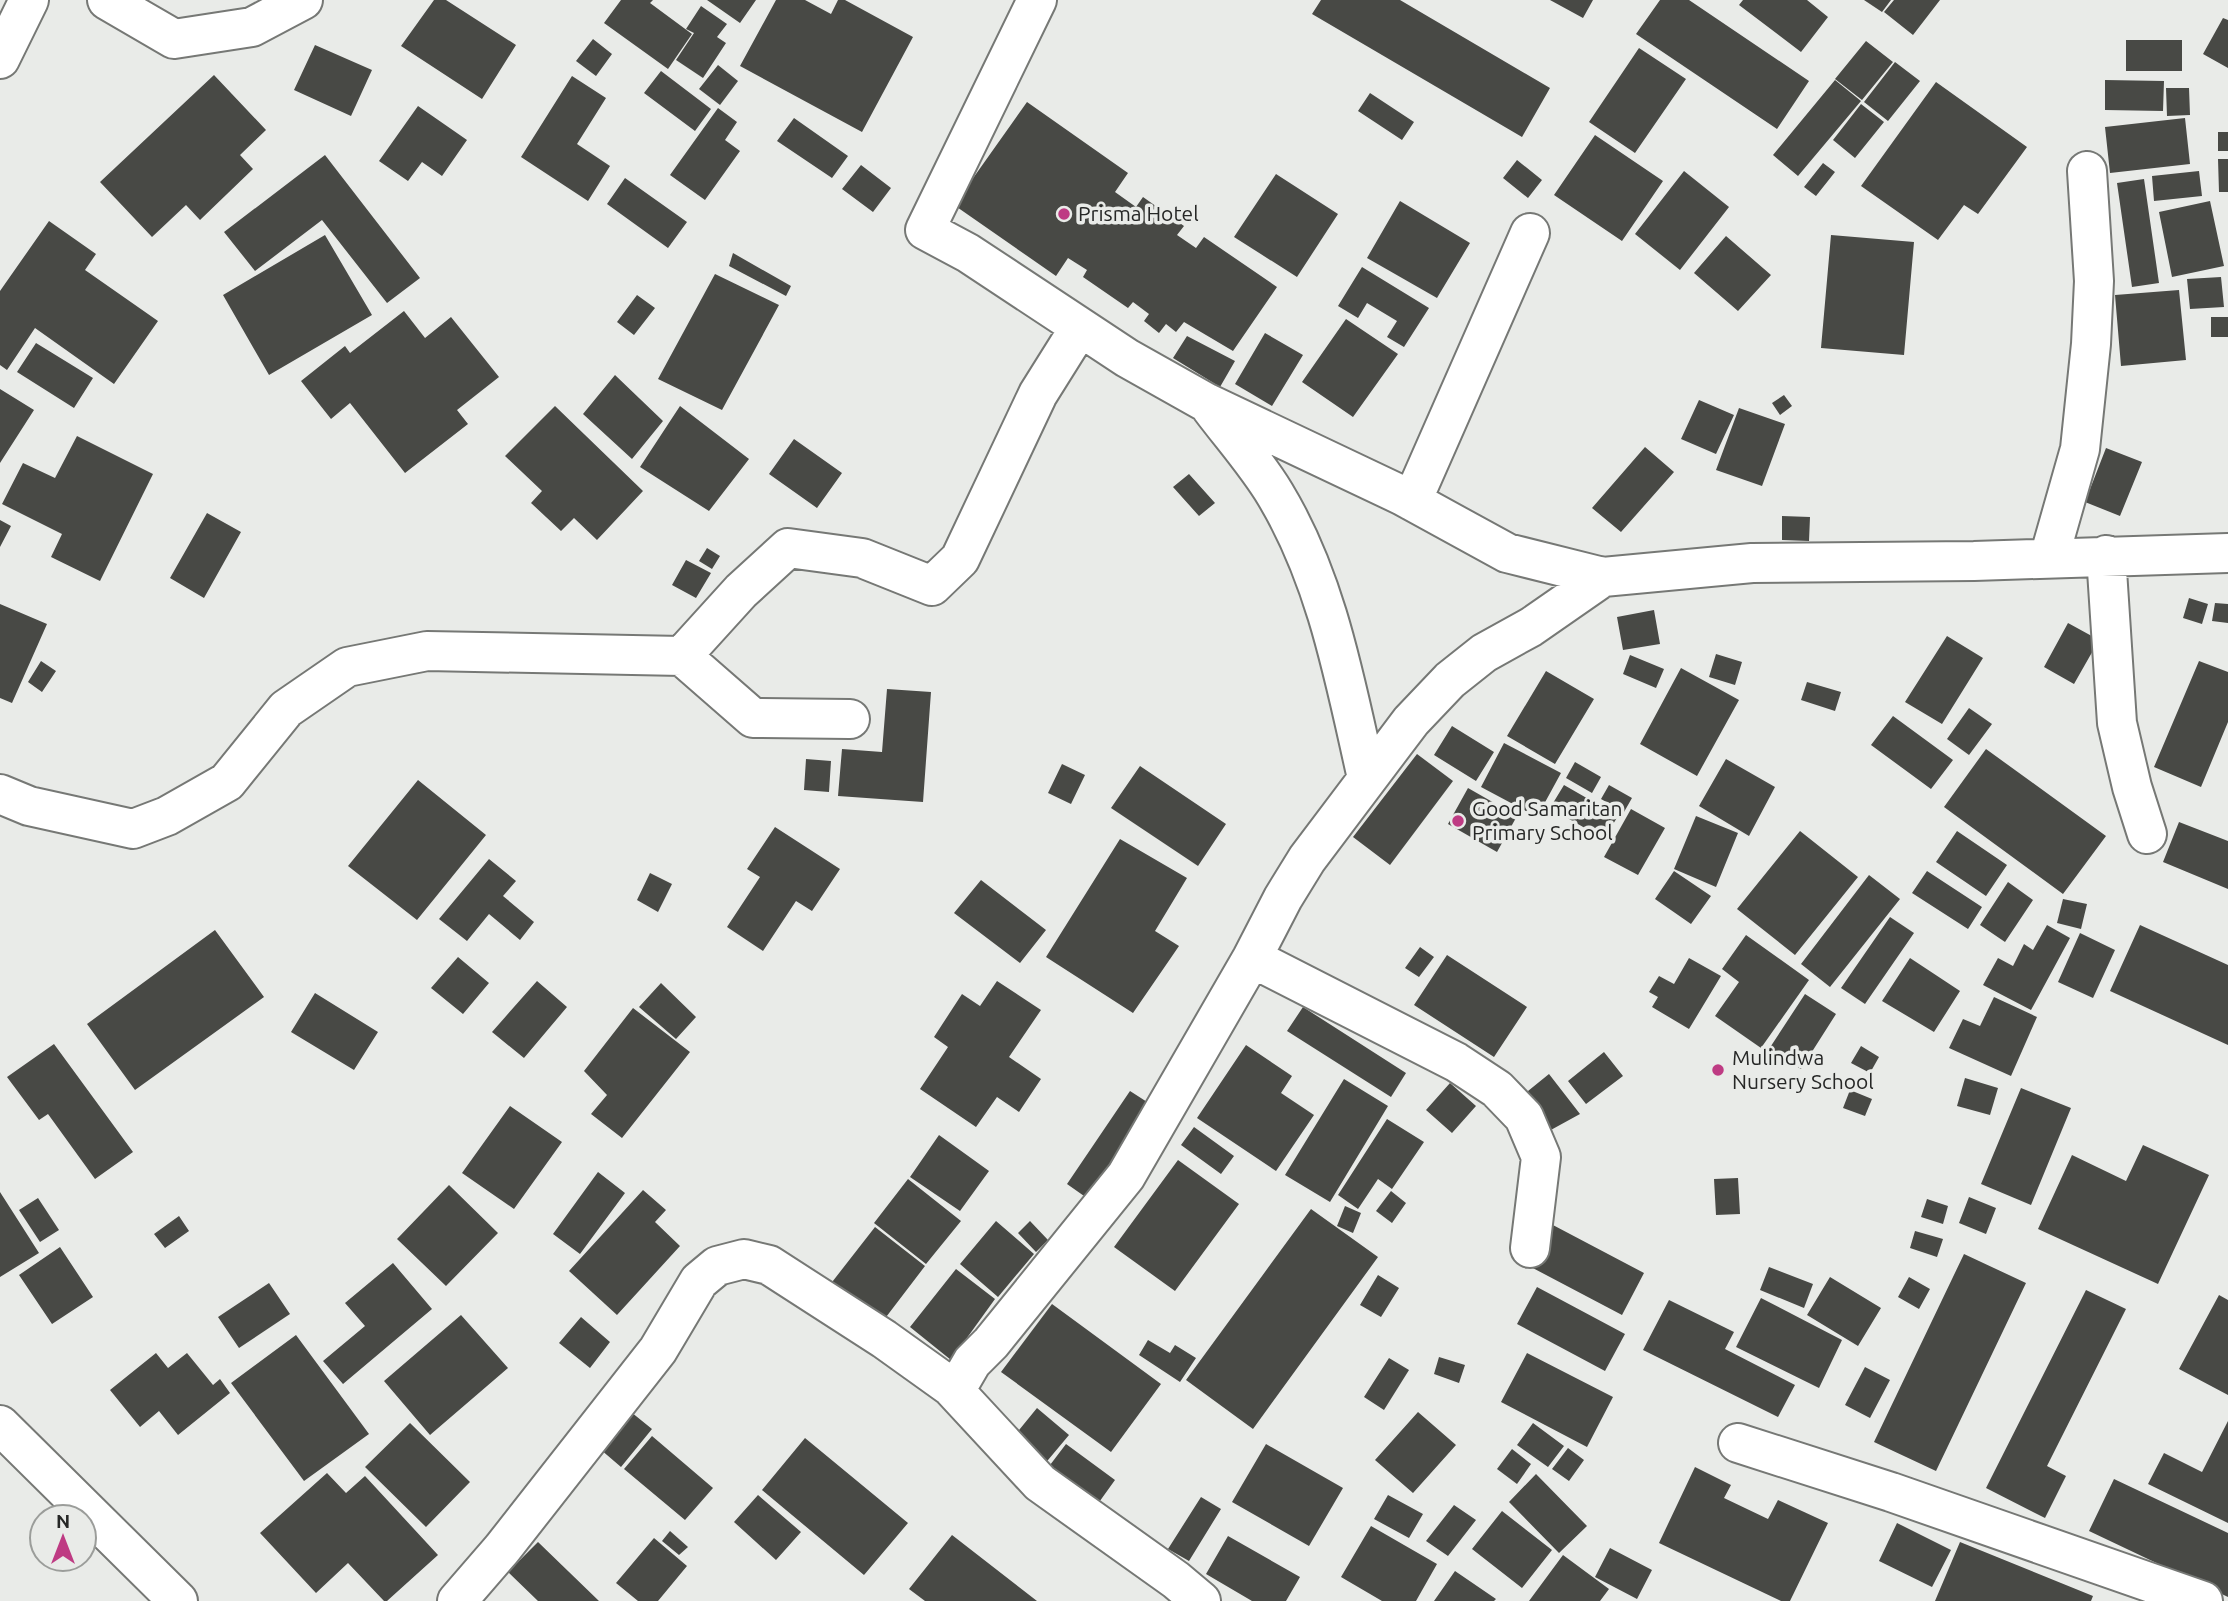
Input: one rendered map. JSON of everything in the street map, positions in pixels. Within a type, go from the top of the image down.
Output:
[{"type":"street","points":[[0,59],[29,0]]},
{"type":"street","points":[[107,0],[174,39],[252,27],[303,0]]},
{"type":"street","points":[[1037,0],[925,230],[968,253],[1127,358],[1207,403],[1412,501],[1507,553],[1603,577],[1752,563],[1974,561],[2228,553]]},
{"type":"street","points":[[2049,558],[2080,449],[2088,370],[2094,281],[2087,171]]},
{"type":"street","points":[[1412,501],[1530,233]]},
{"type":"street","points":[[682,656],[741,591],[788,548],[862,558],[932,586],[960,559],[1038,394],[1080,327]]},
{"type":"street","points":[[1207,403],[1274,492],[1297,535],[1331,621],[1367,778]]},
{"type":"street","points":[[2106,555],[2117,723],[2147,834]]},
{"type":"street","points":[[951,1387],[958,1386],[972,1362],[991,1343],[1126,1176],[1301,869],[1411,721],[1450,680],[1483,653],[1531,627],[1603,577]]},
{"type":"street","points":[[0,794],[29,806],[133,829],[166,816],[227,782],[286,709],[347,667],[427,651],[682,656],[753,718],[850,719]]},
{"type":"street","points":[[1252,958],[1456,1062],[1497,1088],[1524,1117],[1541,1157],[1530,1248]]},
{"type":"street","points":[[457,1601],[502,1549],[658,1350],[699,1281],[717,1266],[744,1259],[769,1265],[884,1339],[951,1387],[1041,1483],[1176,1580],[1200,1601]]},
{"type":"street","points":[[0,1425],[178,1601]]},
{"type":"street","points":[[1738,1443],[1891,1492],[2203,1601]]},
{"type":"building","points":[[434,0],[446,0],[516,45],[482,99],[401,46]]},
{"type":"building","points":[[621,0],[653,0],[650,3],[692,34],[668,69],[604,23]]},
{"type":"building","points":[[707,0],[756,0],[740,23]]},
{"type":"building","points":[[776,0],[805,0],[831,14],[838,0],[845,0],[913,37],[862,132],[740,66]]},
{"type":"building","points":[[1321,0],[1400,0],[1550,88],[1522,137],[1312,14]]},
{"type":"building","points":[[1550,0],[1593,0],[1583,18]]},
{"type":"building","points":[[1660,0],[1689,0],[1809,81],[1777,129],[1636,34]]},
{"type":"building","points":[[1743,0],[1807,0],[1828,17],[1801,52],[1739,5]]},
{"type":"building","points":[[1864,0],[1891,0],[1882,12]]},
{"type":"building","points":[[1894,0],[1940,0],[1913,35],[1884,12]]},
{"type":"building","points":[[701,6],[727,24],[717,37],[726,43],[703,78],[676,60],[694,33],[686,29]]},
{"type":"building","points":[[2223,18],[2228,20],[2228,68],[2203,54]]},
{"type":"building","points":[[593,39],[612,54],[596,76],[576,61]]},
{"type":"building","points":[[2126,40],[2182,40],[2182,71],[2126,71]]},
{"type":"building","points":[[1866,41],[1893,62],[1862,100],[1835,79]]},
{"type":"building","points":[[315,45],[372,70],[351,116],[294,90]]},
{"type":"building","points":[[1639,48],[1686,79],[1635,153],[1589,122]]},
{"type":"building","points":[[1895,62],[1920,81],[1888,121],[1864,102]]},
{"type":"building","points":[[718,65],[738,81],[720,105],[699,89]]},
{"type":"building","points":[[661,71],[711,109],[695,131],[644,93]]},
{"type":"building","points":[[214,75],[266,130],[240,155],[253,169],[200,220],[186,205],[152,237],[100,182]]},
{"type":"building","points":[[572,76],[606,98],[577,144],[610,166],[588,201],[521,157]]},
{"type":"building","points":[[1835,80],[1861,101],[1798,176],[1773,155]]},
{"type":"building","points":[[2105,80],[2164,81],[2163,111],[2105,110]]},
{"type":"building","points":[[1936,82],[2027,147],[1978,214],[1964,205],[1938,240],[1861,186]]},
{"type":"building","points":[[2166,88],[2189,88],[2190,115],[2167,116]]},
{"type":"building","points":[[1370,93],[1414,122],[1402,140],[1358,111]]},
{"type":"building","points":[[1027,102],[1128,173],[1115,192],[1136,207],[1143,197],[1184,226],[1177,235],[1196,248],[1204,237],[1277,287],[1233,351],[1184,322],[1176,332],[1166,324],[1159,333],[1144,321],[1149,314],[1133,302],[1128,308],[1083,277],[1087,270],[1068,258],[1056,276],[954,205]]},
{"type":"building","points":[[1861,104],[1884,122],[1855,158],[1833,140]]},
{"type":"building","points":[[418,106],[467,140],[442,176],[422,162],[408,181],[379,161]]},
{"type":"building","points":[[718,108],[737,122],[725,140],[740,151],[705,200],[670,175]]},
{"type":"building","points":[[794,118],[848,156],[832,178],[777,141]]},
{"type":"building","points":[[2185,118],[2190,164],[2110,173],[2105,127]]},
{"type":"building","points":[[2218,132],[2228,132],[2228,151],[2218,151]]},
{"type":"building","points":[[1595,135],[1663,181],[1622,241],[1554,195]]},
{"type":"building","points":[[325,155],[420,278],[387,303],[322,220],[255,271],[224,232]]},
{"type":"building","points":[[2218,159],[2228,159],[2228,192],[2219,192]]},
{"type":"building","points":[[1517,160],[1542,180],[1528,198],[1503,178]]},
{"type":"building","points":[[1823,163],[1835,172],[1816,196],[1804,187]]},
{"type":"building","points":[[861,165],[891,188],[873,212],[842,189]]},
{"type":"building","points":[[1684,171],[1729,207],[1680,270],[1635,234]]},
{"type":"building","points":[[2199,171],[2202,196],[2154,201],[2152,176]]},
{"type":"building","points":[[1276,174],[1338,214],[1297,277],[1234,237]]},
{"type":"building","points":[[625,178],[687,222],[668,248],[607,204]]},
{"type":"building","points":[[2144,179],[2159,283],[2132,287],[2117,183]]},
{"type":"building","points":[[1400,201],[1470,243],[1437,298],[1367,258]]},
{"type":"building","points":[[2210,201],[2224,266],[2172,277],[2159,212]]},
{"type":"building","points":[[49,221],[96,254],[85,270],[158,321],[114,384],[35,328],[7,370],[0,365],[0,291]]},
{"type":"building","points":[[325,235],[372,315],[269,375],[223,295]]},
{"type":"building","points":[[1831,235],[1914,242],[1904,355],[1821,348]]},
{"type":"building","points":[[1726,236],[1771,275],[1738,311],[1694,273]]},
{"type":"building","points":[[733,253],[791,286],[786,296],[729,266]]},
{"type":"building","points":[[1362,267],[1429,308],[1404,347],[1387,337],[1397,321],[1367,303],[1358,318],[1338,306]]},
{"type":"building","points":[[715,274],[779,305],[722,410],[658,379]]},
{"type":"building","points":[[2221,277],[2224,307],[2190,309],[2187,279]]},
{"type":"building","points":[[2179,290],[2186,360],[2121,366],[2115,295]]},
{"type":"building","points":[[637,295],[655,308],[634,335],[617,322]]},
{"type":"building","points":[[404,311],[425,338],[451,317],[499,377],[457,410],[468,424],[405,473],[350,403],[331,419],[301,381],[345,346],[350,353]]},
{"type":"building","points":[[2211,317],[2228,317],[2228,337],[2211,337]]},
{"type":"building","points":[[1346,319],[1398,354],[1353,417],[1302,382]]},
{"type":"building","points":[[1265,333],[1303,355],[1272,406],[1235,384]]},
{"type":"building","points":[[1187,336],[1235,361],[1220,387],[1173,358]]},
{"type":"building","points":[[36,343],[93,378],[74,408],[17,372]]},
{"type":"building","points":[[615,375],[663,421],[632,459],[583,414]]},
{"type":"building","points":[[0,389],[34,410],[0,463]]},
{"type":"building","points":[[1784,395],[1792,406],[1780,415],[1772,403]]},
{"type":"building","points":[[1699,400],[1734,415],[1716,454],[1681,439]]},
{"type":"building","points":[[555,406],[643,491],[597,540],[574,518],[561,531],[531,503],[542,491],[505,456]]},
{"type":"building","points":[[680,406],[749,459],[709,511],[640,467]]},
{"type":"building","points":[[1739,408],[1785,424],[1762,486],[1716,470]]},
{"type":"building","points":[[77,436],[153,474],[100,581],[51,557],[62,534],[2,504],[23,463],[55,478]]},
{"type":"building","points":[[794,439],[842,473],[817,508],[769,474]]},
{"type":"building","points":[[1645,447],[1674,472],[1621,532],[1592,508]]},
{"type":"building","points":[[2106,448],[2142,462],[2120,516],[2085,502]]},
{"type":"building","points":[[1189,474],[1215,503],[1199,516],[1173,487]]},
{"type":"building","points":[[207,513],[241,532],[204,598],[170,578]]},
{"type":"building","points":[[1782,516],[1810,517],[1809,541],[1782,540]]},
{"type":"building","points":[[0,520],[11,526],[0,547]]},
{"type":"building","points":[[707,548],[720,556],[712,569],[699,561]]},
{"type":"building","points":[[686,560],[711,573],[696,598],[672,585]]},
{"type":"building","points":[[2189,598],[2208,604],[2202,624],[2183,618]]},
{"type":"building","points":[[2215,603],[2228,604],[2228,623],[2212,621]]},
{"type":"building","points":[[0,604],[47,624],[12,703],[0,698]]},
{"type":"building","points":[[1654,610],[1660,644],[1623,650],[1617,617]]},
{"type":"building","points":[[2068,623],[2099,640],[2074,684],[2044,667]]},
{"type":"building","points":[[1947,636],[1983,658],[1942,724],[1905,702]]},
{"type":"building","points":[[1716,654],[1742,662],[1735,685],[1709,677]]},
{"type":"building","points":[[1630,655],[1664,669],[1656,688],[1623,674]]},
{"type":"building","points":[[41,661],[56,671],[42,692],[28,682]]},
{"type":"building","points":[[2199,661],[2228,672],[2228,722],[2201,787],[2154,767]]},
{"type":"building","points":[[1681,668],[1739,700],[1697,776],[1640,744]]},
{"type":"building","points":[[1546,671],[1594,699],[1555,764],[1507,736]]},
{"type":"building","points":[[1807,682],[1841,692],[1835,711],[1801,700]]},
{"type":"building","points":[[887,689],[931,692],[923,802],[838,796],[842,749],[882,752]]},
{"type":"building","points":[[1969,708],[1992,724],[1969,755],[1947,739]]},
{"type":"building","points":[[1893,716],[1953,760],[1931,789],[1871,745]]},
{"type":"building","points":[[1452,726],[1494,752],[1476,781],[1434,755]]},
{"type":"building","points":[[1504,743],[1561,773],[1537,817],[1481,787]]},
{"type":"building","points":[[1986,749],[2106,836],[2063,894],[1944,807]]},
{"type":"building","points":[[1417,754],[1453,781],[1390,865],[1353,837]]},
{"type":"building","points":[[806,759],[831,761],[829,792],[804,790]]},
{"type":"building","points":[[1726,759],[1775,787],[1749,836],[1699,806]]},
{"type":"building","points":[[1575,762],[1601,777],[1592,793],[1566,778]]},
{"type":"building","points":[[1062,764],[1085,775],[1071,804],[1048,793]]},
{"type":"building","points":[[1140,766],[1226,824],[1198,866],[1111,808]]},
{"type":"building","points":[[418,780],[486,835],[417,920],[348,866]]},
{"type":"building","points":[[1564,785],[1618,816],[1604,839],[1550,808]]},
{"type":"building","points":[[1609,785],[1632,798],[1624,812],[1601,799]]},
{"type":"building","points":[[1468,788],[1517,816],[1497,852],[1448,824]]},
{"type":"building","points":[[1631,809],[1665,828],[1638,875],[1604,857]]},
{"type":"building","points":[[1696,816],[1738,833],[1716,887],[1674,869]]},
{"type":"building","points":[[2179,822],[2228,841],[2228,889],[2163,862]]},
{"type":"building","points":[[775,827],[840,869],[812,911],[796,901],[763,951],[727,927],[760,877],[747,869]]},
{"type":"building","points":[[1800,831],[1858,877],[1795,955],[1737,909]]},
{"type":"building","points":[[1957,831],[2007,865],[1986,896],[1936,862]]},
{"type":"building","points":[[1120,839],[1187,878],[1155,931],[1179,946],[1133,1013],[1046,957]]},
{"type":"building","points":[[489,859],[516,881],[503,896],[534,922],[520,940],[489,914],[467,941],[439,919]]},
{"type":"building","points":[[1674,871],[1711,896],[1691,924],[1655,899]]},
{"type":"building","points":[[1927,871],[1982,907],[1968,929],[1912,893]]},
{"type":"building","points":[[650,873],[672,884],[658,912],[637,900]]},
{"type":"building","points":[[1869,875],[1900,899],[1830,987],[1801,964]]},
{"type":"building","points":[[981,880],[1046,930],[1020,963],[954,913]]},
{"type":"building","points":[[2008,882],[2033,900],[2005,942],[1980,925]]},
{"type":"building","points":[[2063,899],[2087,904],[2081,929],[2057,923]]},
{"type":"building","points":[[1890,917],[1914,933],[1865,1004],[1841,988]]},
{"type":"building","points":[[2047,925],[2070,938],[2031,1010],[1983,985],[1998,958],[2013,966],[2024,944],[2033,950]]},
{"type":"building","points":[[2140,925],[2228,965],[2228,1045],[2110,991]]},
{"type":"building","points":[[215,930],[264,997],[135,1090],[87,1024]]},
{"type":"building","points":[[2080,933],[2115,950],[2093,998],[2058,982]]},
{"type":"building","points":[[1746,935],[1809,980],[1761,1048],[1715,1016],[1739,982],[1722,969]]},
{"type":"building","points":[[1420,947],[1434,957],[1419,977],[1405,968]]},
{"type":"building","points":[[1447,955],[1527,1007],[1494,1057],[1414,1005]]},
{"type":"building","points":[[458,957],[489,983],[463,1014],[431,988]]},
{"type":"building","points":[[1689,958],[1721,976],[1689,1029],[1652,1007],[1658,997],[1649,992],[1659,976],[1674,984]]},
{"type":"building","points":[[1910,958],[1960,991],[1934,1032],[1882,1001]]},
{"type":"building","points":[[537,981],[567,1007],[524,1058],[492,1032]]},
{"type":"building","points":[[997,981],[1041,1010],[1009,1057],[1041,1079],[1019,1112],[997,1097],[976,1127],[920,1089],[948,1047],[934,1037],[962,994],[980,1006]]},
{"type":"building","points":[[661,983],[696,1017],[676,1039],[639,1007]]},
{"type":"building","points":[[315,993],[378,1032],[354,1070],[291,1032]]},
{"type":"building","points":[[1805,994],[1836,1014],[1801,1069],[1769,1049]]},
{"type":"building","points":[[1994,997],[2037,1017],[2011,1076],[1949,1048],[1963,1019],[1980,1026]]},
{"type":"building","points":[[1303,1007],[1406,1073],[1391,1097],[1287,1031]]},
{"type":"building","points":[[633,1008],[690,1052],[622,1138],[591,1114],[607,1095],[584,1071]]},
{"type":"building","points":[[54,1044],[133,1152],[95,1179],[48,1114],[39,1120],[7,1077]]},
{"type":"building","points":[[1246,1045],[1292,1076],[1281,1093],[1314,1115],[1276,1171],[1197,1118]]},
{"type":"building","points":[[1861,1046],[1879,1057],[1870,1073],[1851,1063]]},
{"type":"building","points":[[1604,1052],[1623,1076],[1586,1104],[1568,1081]]},
{"type":"building","points":[[1549,1074],[1580,1114],[1549,1131],[1523,1095]]},
{"type":"building","points":[[1965,1078],[1998,1088],[1990,1115],[1957,1106]]},
{"type":"building","points":[[1344,1079],[1388,1106],[1330,1202],[1285,1175]]},
{"type":"building","points":[[1450,1083],[1476,1106],[1452,1133],[1426,1110]]},
{"type":"building","points":[[2021,1088],[2071,1108],[2031,1205],[1981,1184]]},
{"type":"building","points":[[1850,1090],[1872,1099],[1865,1116],[1843,1108]]},
{"type":"building","points":[[1130,1091],[1158,1109],[1094,1203],[1067,1184]]},
{"type":"building","points":[[510,1106],[562,1142],[514,1209],[462,1173]]},
{"type":"building","points":[[1387,1119],[1424,1142],[1392,1189],[1378,1179],[1358,1209],[1338,1195]]},
{"type":"building","points":[[1194,1127],[1234,1156],[1221,1174],[1181,1145]]},
{"type":"building","points":[[939,1135],[989,1171],[960,1211],[910,1177]]},
{"type":"building","points":[[2143,1145],[2209,1175],[2158,1284],[2038,1229],[2072,1155],[2126,1181]]},
{"type":"building","points":[[1178,1160],[1239,1204],[1175,1291],[1114,1247]]},
{"type":"building","points":[[598,1172],[625,1193],[580,1254],[553,1234]]},
{"type":"building","points":[[1738,1178],[1740,1214],[1716,1215],[1714,1179]]},
{"type":"building","points":[[908,1179],[961,1221],[926,1264],[874,1223]]},
{"type":"building","points":[[449,1185],[498,1233],[446,1286],[397,1239]]},
{"type":"building","points":[[643,1190],[666,1210],[655,1222],[680,1246],[617,1315],[569,1271]]},
{"type":"building","points":[[1391,1191],[1406,1203],[1392,1223],[1376,1211]]},
{"type":"building","points":[[0,1192],[39,1253],[0,1277]]},
{"type":"building","points":[[1969,1197],[1996,1208],[1986,1234],[1959,1223]]},
{"type":"building","points":[[38,1198],[59,1230],[40,1242],[19,1210]]},
{"type":"building","points":[[1927,1199],[1948,1206],[1943,1224],[1921,1217]]},
{"type":"building","points":[[1345,1206],[1361,1213],[1353,1233],[1337,1226]]},
{"type":"building","points":[[1311,1209],[1378,1257],[1253,1429],[1186,1380]]},
{"type":"building","points":[[179,1216],[189,1231],[165,1248],[154,1234]]},
{"type":"building","points":[[996,1221],[1034,1254],[998,1297],[960,1264]]},
{"type":"building","points":[[1030,1221],[1048,1240],[1036,1252],[1018,1233]]},
{"type":"building","points":[[1551,1224],[1644,1273],[1622,1315],[1529,1266]]},
{"type":"building","points":[[875,1227],[925,1266],[880,1325],[829,1286]]},
{"type":"building","points":[[1915,1231],[1943,1239],[1937,1257],[1910,1248]]},
{"type":"building","points":[[60,1247],[93,1297],[52,1324],[19,1275]]},
{"type":"building","points":[[1964,1254],[2026,1283],[1936,1471],[1874,1442]]},
{"type":"building","points":[[393,1263],[432,1309],[343,1384],[323,1361],[365,1326],[345,1303]]},
{"type":"building","points":[[1769,1267],[1813,1284],[1804,1308],[1760,1290]]},
{"type":"building","points":[[956,1269],[995,1299],[951,1360],[910,1327]]},
{"type":"building","points":[[1378,1275],[1399,1288],[1381,1317],[1360,1305]]},
{"type":"building","points":[[1830,1277],[1881,1308],[1858,1346],[1807,1315]]},
{"type":"building","points":[[1909,1277],[1930,1289],[1919,1309],[1898,1297]]},
{"type":"building","points":[[269,1283],[290,1314],[239,1348],[218,1317]]},
{"type":"building","points":[[1537,1287],[1625,1334],[1605,1371],[1517,1324]]},
{"type":"building","points":[[2086,1290],[2126,1309],[2047,1466],[2066,1476],[2045,1518],[1986,1488]]},
{"type":"building","points":[[2219,1295],[2228,1300],[2228,1395],[2179,1369]]},
{"type":"building","points":[[1761,1298],[1842,1340],[1819,1388],[1736,1347]]},
{"type":"building","points":[[1669,1300],[1734,1332],[1725,1349],[1795,1385],[1778,1417],[1643,1350]]},
{"type":"building","points":[[1052,1304],[1161,1384],[1111,1452],[1001,1372]]},
{"type":"building","points":[[461,1315],[508,1368],[430,1435],[384,1381]]},
{"type":"building","points":[[581,1317],[610,1342],[590,1368],[559,1343]]},
{"type":"building","points":[[296,1335],[369,1434],[304,1481],[231,1383]]},
{"type":"building","points":[[1148,1340],[1170,1353],[1175,1345],[1196,1358],[1180,1382],[1139,1355]]},
{"type":"building","points":[[156,1353],[168,1368],[187,1353],[213,1385],[220,1379],[230,1393],[178,1435],[159,1411],[140,1427],[110,1390]]},
{"type":"building","points":[[1527,1353],[1613,1397],[1587,1447],[1501,1402]]},
{"type":"building","points":[[1439,1357],[1465,1365],[1459,1383],[1434,1374]]},
{"type":"building","points":[[1389,1358],[1409,1370],[1384,1410],[1364,1397]]},
{"type":"building","points":[[1865,1367],[1890,1380],[1870,1418],[1845,1405]]},
{"type":"building","points":[[1037,1408],[1069,1435],[1043,1466],[1011,1440]]},
{"type":"building","points":[[631,1412],[652,1429],[621,1467],[600,1449]]},
{"type":"building","points":[[1418,1412],[1456,1445],[1413,1493],[1375,1460]]},
{"type":"building","points":[[2228,1421],[2228,1523],[2148,1484],[2164,1453],[2202,1472]]},
{"type":"building","points":[[410,1423],[470,1482],[426,1527],[365,1467]]},
{"type":"building","points":[[1533,1423],[1564,1446],[1548,1467],[1517,1445]]},
{"type":"building","points":[[652,1436],[713,1488],[685,1520],[624,1469]]},
{"type":"building","points":[[805,1438],[908,1523],[864,1575],[762,1490]]},
{"type":"building","points":[[1066,1444],[1115,1480],[1097,1505],[1047,1469]]},
{"type":"building","points":[[1266,1444],[1343,1488],[1309,1546],[1232,1502]]},
{"type":"building","points":[[1568,1448],[1584,1460],[1569,1481],[1552,1469]]},
{"type":"building","points":[[1512,1449],[1531,1464],[1517,1484],[1497,1469]]},
{"type":"building","points":[[1695,1467],[1731,1485],[1724,1498],[1768,1519],[1778,1500],[1828,1523],[1790,1601],[1781,1601],[1659,1543]]},
{"type":"building","points":[[327,1473],[346,1493],[365,1476],[438,1555],[387,1601],[348,1563],[316,1593],[260,1533]]},
{"type":"building","points":[[1536,1474],[1587,1526],[1559,1553],[1509,1502]]},
{"type":"building","points":[[2114,1479],[2228,1533],[2228,1597],[2089,1531]]},
{"type":"building","points":[[758,1495],[801,1532],[776,1560],[734,1522]]},
{"type":"building","points":[[1388,1495],[1423,1514],[1409,1538],[1374,1519]]},
{"type":"building","points":[[1201,1497],[1221,1509],[1189,1561],[1168,1549]]},
{"type":"building","points":[[1454,1505],[1476,1520],[1448,1556],[1426,1541]]},
{"type":"building","points":[[1502,1511],[1552,1550],[1522,1588],[1472,1549]]},
{"type":"building","points":[[1897,1523],[1951,1550],[1932,1587],[1879,1561]]},
{"type":"building","points":[[1371,1526],[1437,1564],[1416,1601],[1382,1601],[1341,1577]]},
{"type":"building","points":[[670,1531],[688,1547],[679,1555],[662,1541]]},
{"type":"building","points":[[952,1535],[1037,1601],[925,1601],[909,1589]]},
{"type":"building","points":[[1228,1536],[1300,1577],[1286,1601],[1252,1601],[1206,1574]]},
{"type":"building","points":[[654,1538],[687,1566],[658,1601],[638,1601],[616,1583]]},
{"type":"building","points":[[538,1542],[599,1601],[538,1601],[508,1572]]},
{"type":"building","points":[[1960,1542],[2093,1596],[2091,1601],[1935,1601]]},
{"type":"building","points":[[1610,1548],[1652,1570],[1637,1599],[1595,1577]]},
{"type":"building","points":[[1563,1555],[1609,1589],[1600,1601],[1529,1601]]},
{"type":"building","points":[[1455,1571],[1496,1599],[1434,1601]]},
{"type":"place","name":"Prisma Hotel","points":[[1064,214]]},
{"type":"place","name":"Good Samaritan Primary School","points":[[1458,821]]},
{"type":"place","name":"Mulindwa Nursery School","points":[[1718,1070]]}]
